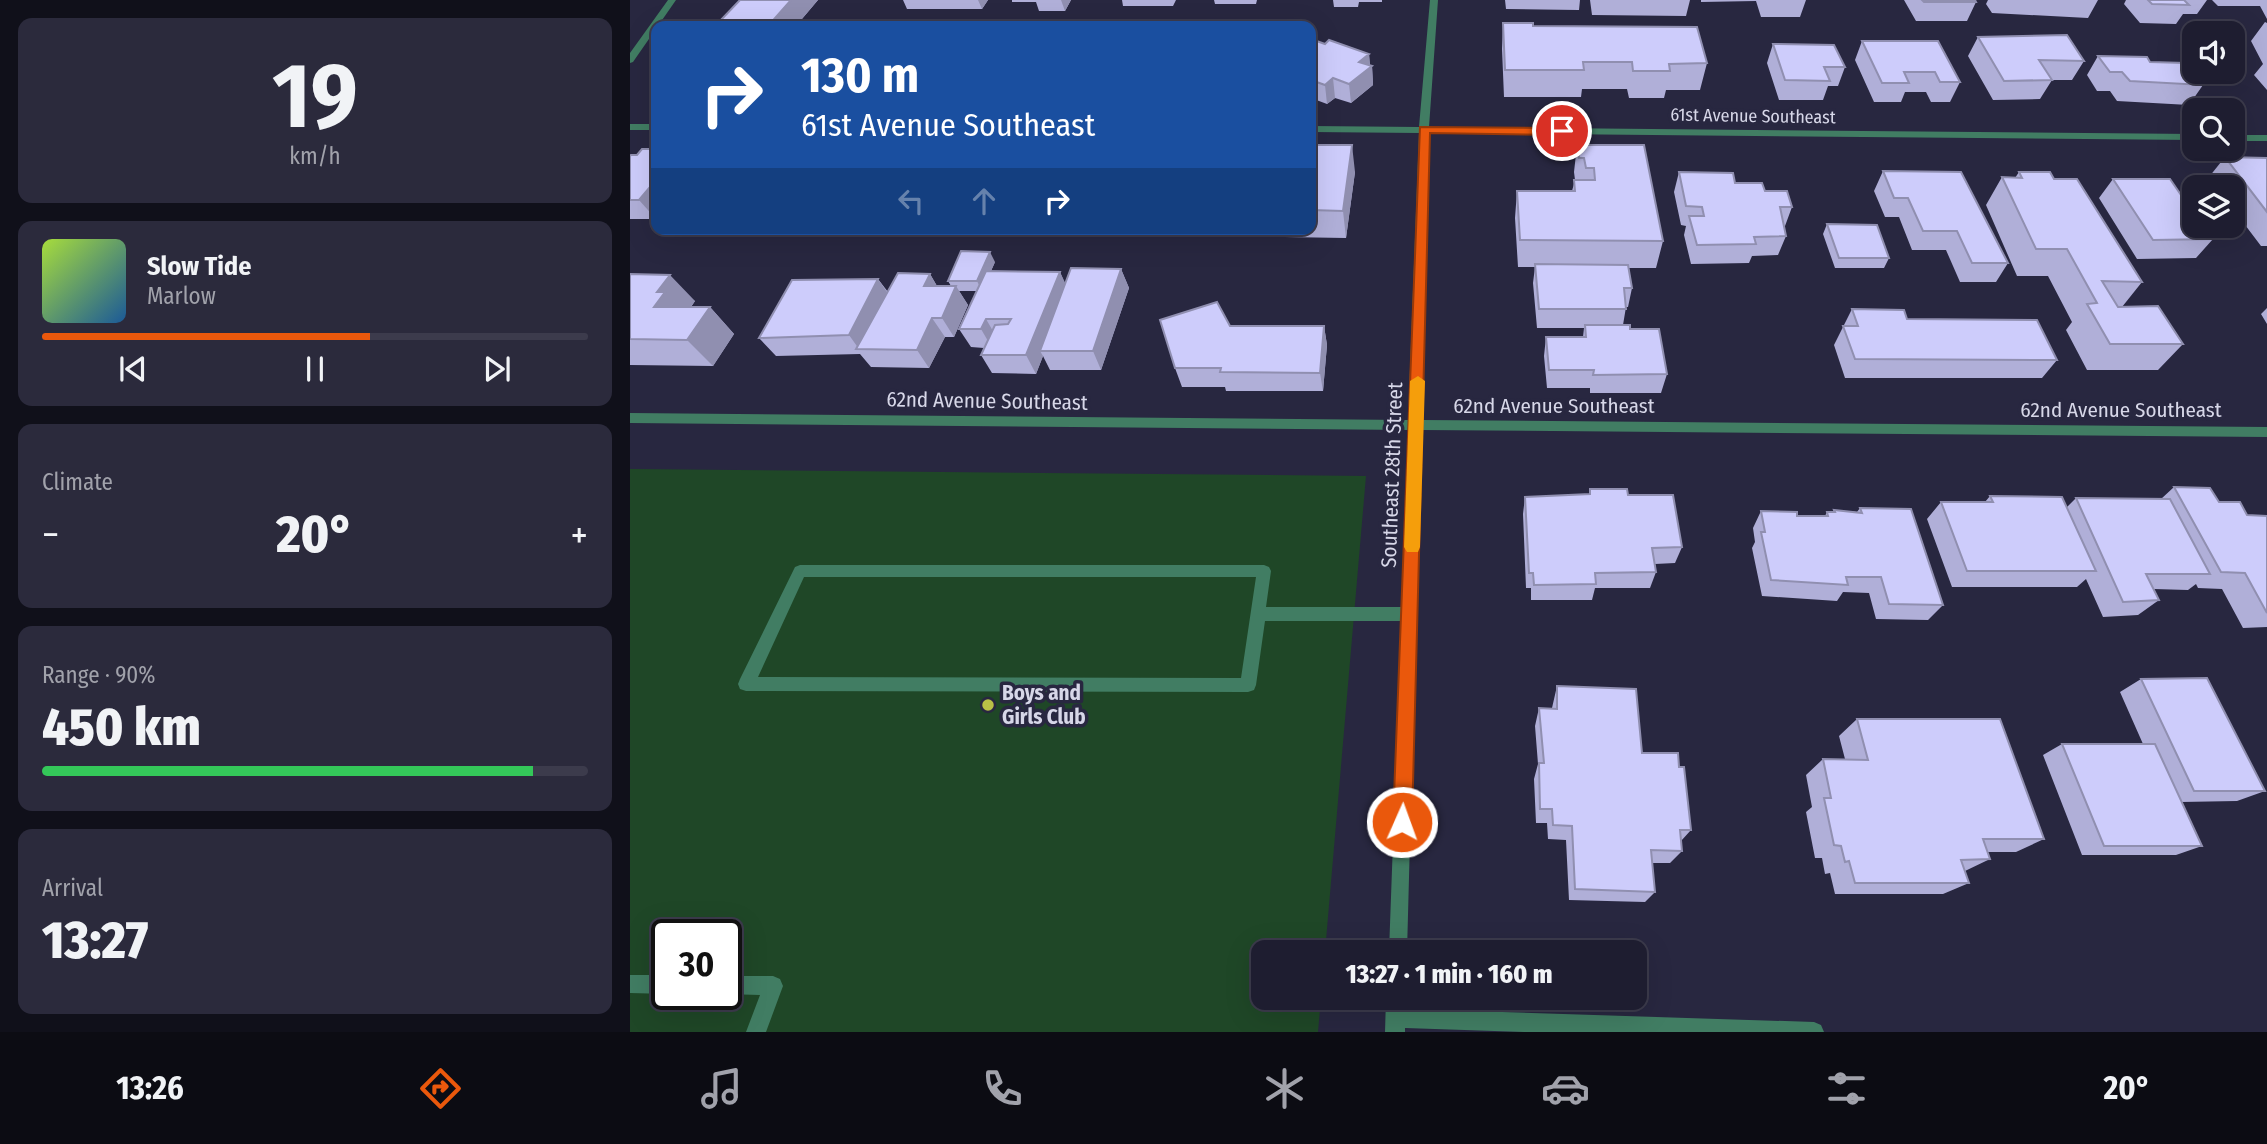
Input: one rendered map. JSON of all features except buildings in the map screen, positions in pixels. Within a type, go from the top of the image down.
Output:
[{"type":"street","points":[[657,21],[672,0]]},
{"type":"street","name":"Southeast 28th Street","points":[[1398,940],[1424,130],[1433,0]]},
{"type":"street","points":[[630,60],[651,30]]},
{"type":"street","points":[[630,127],[651,127]]},
{"type":"street","name":"61st Avenue Southeast","points":[[1316,130],[2182,137]]},
{"type":"street","points":[[2245,138],[2267,138]]},
{"type":"street","name":"62nd Avenue Southeast","points":[[630,418],[2267,432]]},
{"type":"street","points":[[800,571],[1264,571],[1258,614],[1248,685],[746,684],[800,571]]},
{"type":"street","points":[[1258,614],[1410,614]]},
{"type":"street","points":[[630,984],[651,985]]},
{"type":"street","points":[[742,985],[774,985],[755,1032]]},
{"type":"street","points":[[1395,1025],[1814,1032]]},
{"type":"green space","name":"Boys and Girls Club","points":[[630,469],[1366,476],[1326,940],[1251,940],[1251,1010],[1320,1010],[1318,1032],[630,1032]]},
{"type":"slow traffic","points":[[1412,547],[1418,381]]},
{"type":"place","name":"Boys and Girls Club","points":[[988,705]]},
{"type":"route","points":[[1402,822],[1424,130],[1562,131]]}]
